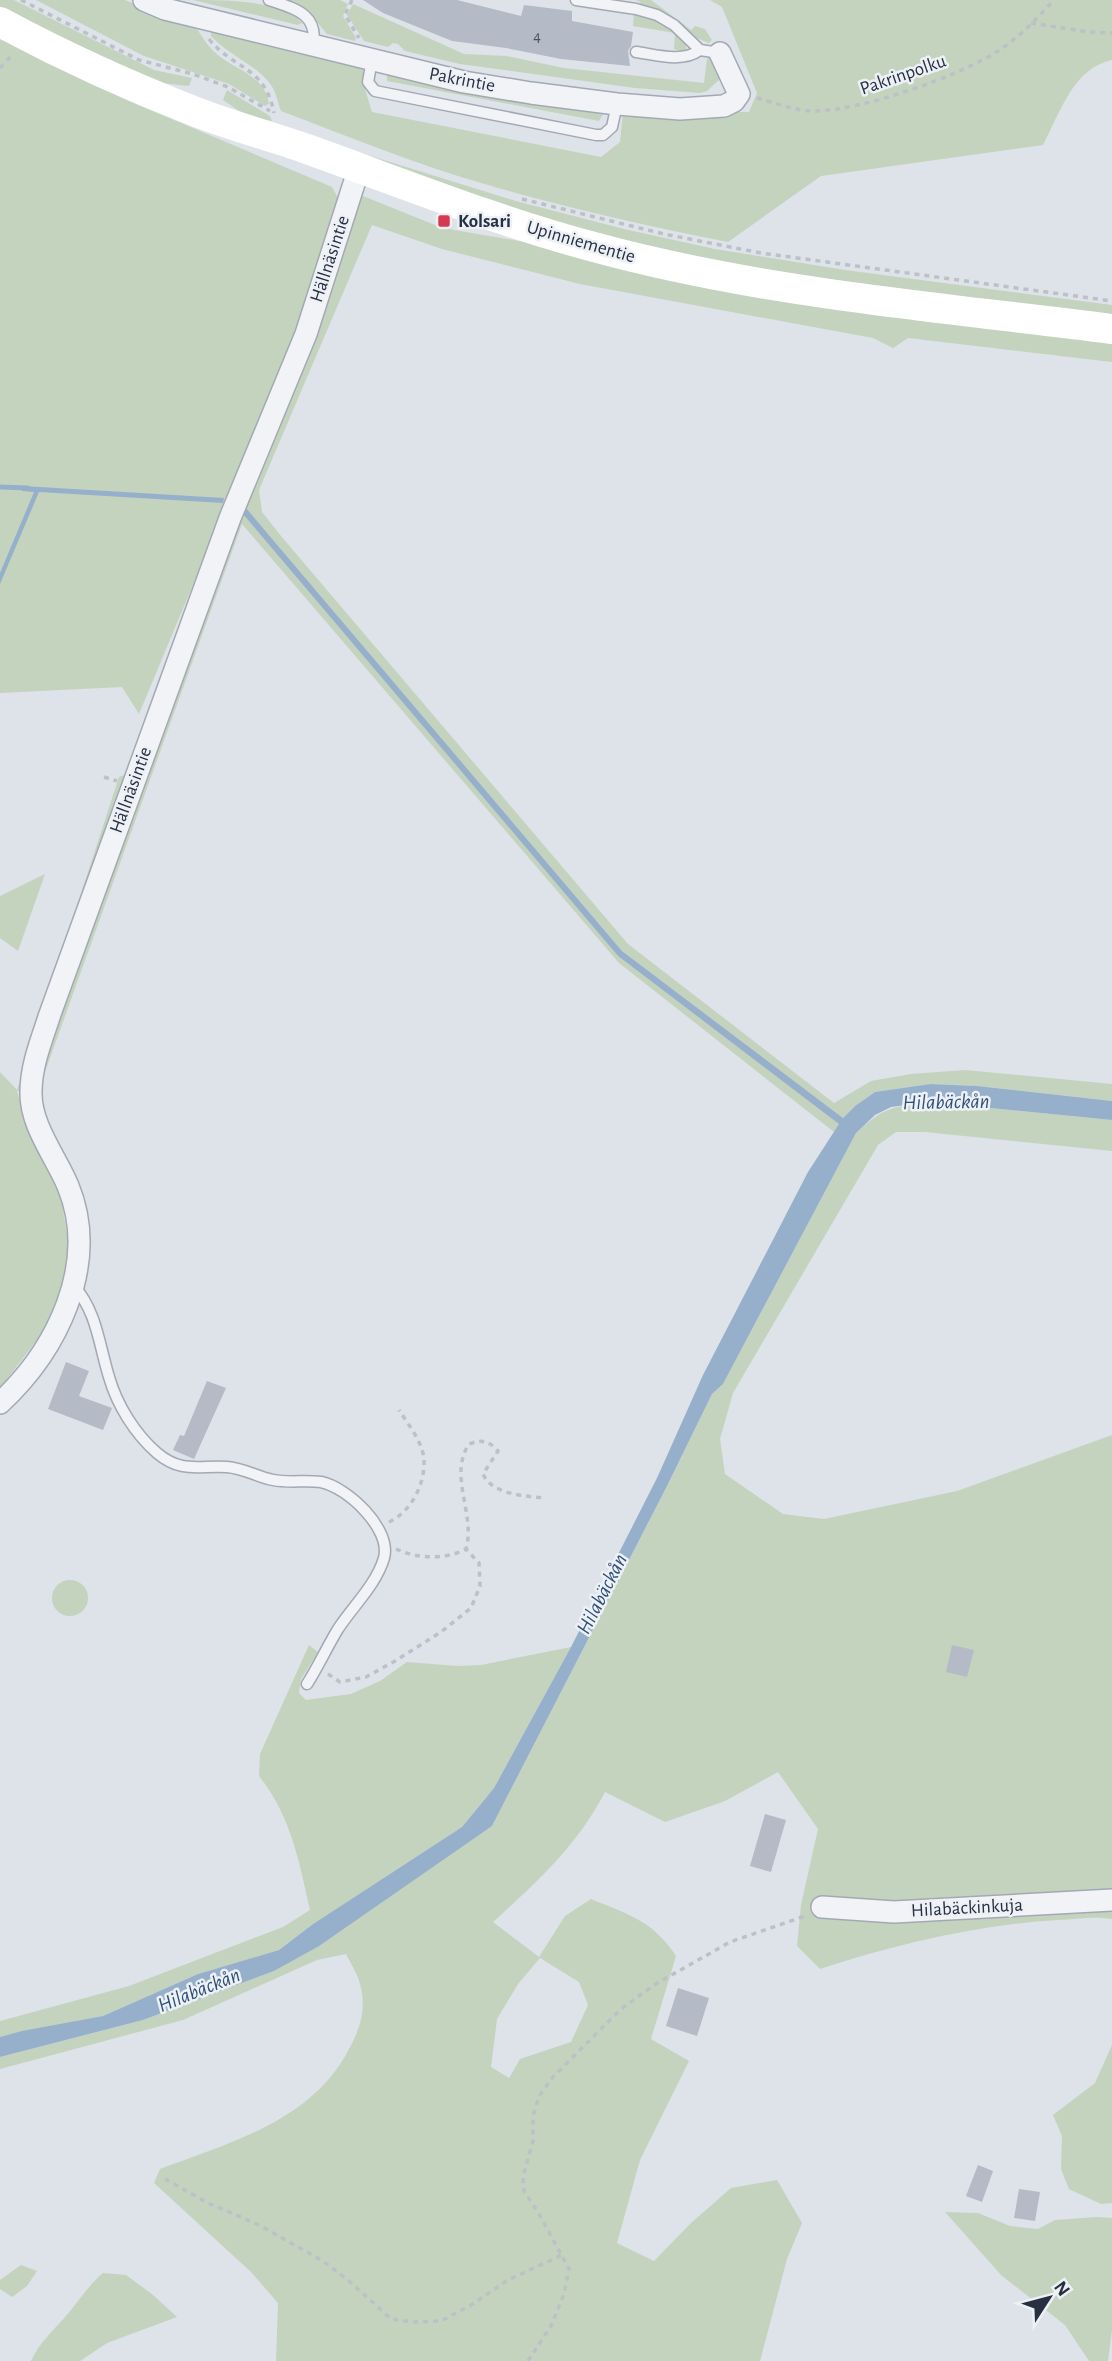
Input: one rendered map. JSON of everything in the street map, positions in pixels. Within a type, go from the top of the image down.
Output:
[{"type":"main road","name":"Upinniementie","points":[[0,22],[55,51],[199,113],[593,247],[756,282],[1112,329]]},
{"type":"street","name":"Pakrintie","points":[[144,0],[165,9],[464,82],[617,104],[680,109],[724,106],[734,101],[739,94]]},
{"type":"street","points":[[710,51],[739,94]]},
{"type":"street","name":"Hällnäsintie","points":[[0,1403],[18,1386],[59,1327],[79,1256],[76,1218],[69,1188],[34,1115],[31,1093],[36,1056],[230,518],[306,334],[359,168]]},
{"type":"street","name":"Hilabäckinkuja","points":[[822,1907],[894,1912],[1112,1900]]},
{"type":"lane","points":[[269,0],[298,10],[310,21],[315,35],[313,46]]},
{"type":"lane","points":[[576,0],[657,15],[710,51]]},
{"type":"lane","points":[[636,52],[679,58],[710,51]]},
{"type":"lane","points":[[372,60],[368,82],[375,91],[596,135],[608,133],[617,104]]},
{"type":"lane","points":[[73,1285],[85,1297],[94,1319],[110,1380],[120,1403],[131,1422],[158,1453],[185,1468],[228,1467],[285,1482],[323,1482],[360,1506],[378,1527],[385,1544],[385,1556],[379,1570],[338,1629],[307,1685]]},
{"type":"path","points":[[21,0],[139,60],[193,74],[228,87],[282,117]]},
{"type":"path","points":[[352,0],[345,15],[358,37]]},
{"type":"path","name":"Pakrinpolku","points":[[739,94],[813,111],[848,107],[894,94],[975,64],[1000,50],[1054,0]]},
{"type":"path","points":[[206,19],[205,29],[209,39],[217,49],[248,69],[263,83],[274,113]]},
{"type":"path","points":[[1031,23],[1088,33],[1112,33]]},
{"type":"path","name":"Upinniementie","points":[[516,198],[664,234],[761,253],[1112,301]]},
{"type":"path","points":[[378,1527],[395,1519],[411,1503],[421,1485],[425,1459],[414,1433],[399,1410]]},
{"type":"path","points":[[385,1544],[403,1552],[430,1557],[455,1555],[466,1549],[469,1539],[462,1493],[463,1452],[469,1444],[479,1440],[491,1443],[498,1451],[483,1474],[491,1484],[518,1496],[545,1498]]},
{"type":"path","points":[[318,1668],[340,1682],[366,1677],[441,1632],[471,1608],[480,1586],[479,1563],[466,1549]]},
{"type":"path","points":[[528,2361],[551,2326],[564,2294],[569,2269],[524,2191],[523,2177],[533,2141],[533,2116],[538,2096],[553,2077],[621,2009],[654,1984],[730,1942],[780,1926],[822,1907]]},
{"type":"path","points":[[165,2179],[208,2203],[257,2224],[323,2261],[391,2319],[441,2321],[508,2280],[562,2255]]},
{"type":"green space","points":[[0,0],[14,0],[154,70],[192,78],[189,86],[151,82],[0,7]]},
{"type":"green space","points":[[36,0],[125,0],[195,25],[215,53],[257,81],[267,95],[269,104],[265,106],[229,84],[144,56]]},
{"type":"green space","points":[[193,0],[236,1],[267,6],[293,15],[302,23],[298,25]]},
{"type":"green space","points":[[278,0],[340,0],[348,4],[343,16],[356,38],[355,41],[327,34],[308,11]]},
{"type":"green space","points":[[636,0],[651,0],[691,30],[695,26],[705,29],[712,40],[709,43],[689,35],[641,7]]},
{"type":"green space","points":[[710,0],[1112,0],[1112,60],[1087,72],[1078,82],[1062,106],[1043,145],[821,176],[728,242],[607,216],[488,185],[410,160],[281,111],[274,91],[265,78],[211,36],[211,27],[363,64],[364,86],[372,112],[601,157],[620,142],[623,112],[749,112],[757,93],[722,7]]},
{"type":"green space","points":[[353,4],[464,54],[507,56],[564,68],[704,83],[707,59],[710,56],[721,78],[707,91],[700,93],[635,88],[460,64],[405,51],[398,44],[393,43],[388,47],[364,41],[347,15]]},
{"type":"green space","points":[[634,12],[673,30],[684,42],[687,50],[684,52],[674,49],[675,33],[633,26]]},
{"type":"green space","points":[[0,34],[122,98],[332,187],[338,198],[334,228],[286,362],[139,714],[122,687],[0,693]]},
{"type":"green space","points":[[387,72],[605,111],[599,121],[387,81]]},
{"type":"green space","points":[[227,90],[270,116],[272,121],[251,119],[223,100]]},
{"type":"green space","points":[[361,153],[516,201],[715,249],[845,270],[1112,305],[1112,316],[712,261],[513,213],[358,156]]},
{"type":"green space","points":[[363,196],[454,230],[1112,341],[1112,362],[908,338],[893,348],[873,338],[580,284],[442,249],[372,225],[259,490],[262,512],[281,536],[628,944],[834,1103],[871,1081],[911,1074],[965,1070],[1112,1084],[1112,1101],[977,1086],[930,1084],[875,1092],[843,1118],[622,951],[246,508],[618,956],[840,1124],[834,1132],[619,963],[242,524],[41,1083],[40,1069],[355,199]]},
{"type":"green space","points":[[129,773],[26,1088],[17,1091],[26,1121],[60,1192],[71,1258],[50,1323],[0,1388],[0,1072],[17,1090],[119,777]]},
{"type":"green space","points":[[45,874],[18,951],[0,938],[0,896]]},
{"type":"green space","points":[[929,1102],[1112,1120],[1112,1151],[925,1132],[896,1132],[878,1145],[733,1393],[720,1439],[725,1474],[783,1514],[824,1519],[957,1491],[1112,1435],[1112,1919],[1085,1918],[967,1931],[908,1944],[820,1969],[797,1946],[801,1905],[818,1829],[778,1772],[725,1801],[665,1822],[605,1792],[569,1846],[540,1878],[493,1922],[539,1957],[565,1916],[591,1899],[649,1926],[676,1956],[651,2039],[689,2061],[640,2160],[617,2243],[654,2261],[691,2223],[731,2188],[777,2180],[802,2223],[787,2259],[760,2361],[276,2361],[278,2303],[251,2272],[154,2183],[160,2169],[241,2138],[292,2111],[314,2094],[333,2074],[353,2042],[362,2012],[360,1984],[346,1954],[317,1960],[183,2020],[0,2069],[0,2057],[143,2020],[274,1971],[492,1826],[712,1394],[723,1384],[856,1133],[889,1110]],"holes":[[[540,1958],[579,1982],[588,2005],[571,2042],[520,2059],[509,2078],[491,2067],[497,2019],[518,1984]]]},
{"type":"green space","points":[[70,1580],[83,1585],[88,1598],[83,1611],[70,1616],[57,1611],[52,1598],[57,1585]]},
{"type":"green space","points":[[309,1645],[318,1652],[301,1679],[299,1693],[306,1700],[351,1694],[380,1681],[407,1662],[481,1665],[571,1647],[494,1788],[462,1827],[313,1924],[279,1950],[198,1974],[103,2016],[0,2037],[0,2021],[129,1986],[283,1927],[310,1910],[286,1823],[259,1776],[260,1754]]},
{"type":"green space","points":[[1112,2045],[1112,2203],[1101,2204],[1069,2189],[1061,2169],[1062,2136],[1053,2115],[1095,2083]]},
{"type":"green space","points":[[945,2212],[978,2213],[1010,2226],[1038,2229],[1055,2220],[1112,2218],[1112,2330],[1108,2361],[1089,2361],[1065,2325],[1001,2275]]},
{"type":"green space","points":[[21,2265],[37,2271],[27,2286],[12,2297],[0,2289],[0,2280]]},
{"type":"green space","points":[[103,2273],[126,2275],[177,2317],[107,2343],[80,2361],[31,2361],[42,2343]]},
{"type":"water","points":[[23,486],[224,498],[223,503],[39,492],[0,584],[0,573],[34,492],[22,491]]},
{"type":"water","name":"Hilabäckån","points":[[246,508],[622,951],[843,1118],[875,1092],[930,1084],[977,1086],[1112,1101],[1112,1120],[929,1102],[891,1107],[875,1115],[856,1133],[723,1384],[712,1394],[492,1826],[319,1946],[274,1971],[143,2020],[0,2057],[0,2037],[103,2016],[198,1974],[279,1950],[313,1924],[462,1827],[494,1788],[571,1647],[657,1478],[703,1375],[808,1172],[839,1124],[618,956],[243,514]]},
{"type":"building","points":[[363,0],[457,0],[521,16],[524,5],[572,11],[572,21],[633,32],[628,51],[630,66],[561,59],[452,41],[383,13]]},
{"type":"building","points":[[66,1362],[89,1371],[79,1396],[112,1408],[103,1430],[48,1409]]},
{"type":"building","points":[[207,1381],[226,1388],[194,1459],[173,1450],[180,1435],[184,1436]]},
{"type":"building","points":[[952,1645],[974,1650],[967,1677],[946,1672]]},
{"type":"building","points":[[765,1814],[786,1820],[771,1872],[750,1866]]},
{"type":"building","points":[[678,1988],[709,1998],[697,2036],[666,2026]]},
{"type":"building","points":[[978,2165],[993,2171],[982,2202],[966,2196]]},
{"type":"building","points":[[1019,2189],[1040,2192],[1035,2221],[1014,2218]]},
{"type":"waterway","points":[[0,487],[28,488]]},
{"type":"place","name":"Kolsari","points":[[444,221]]}]
